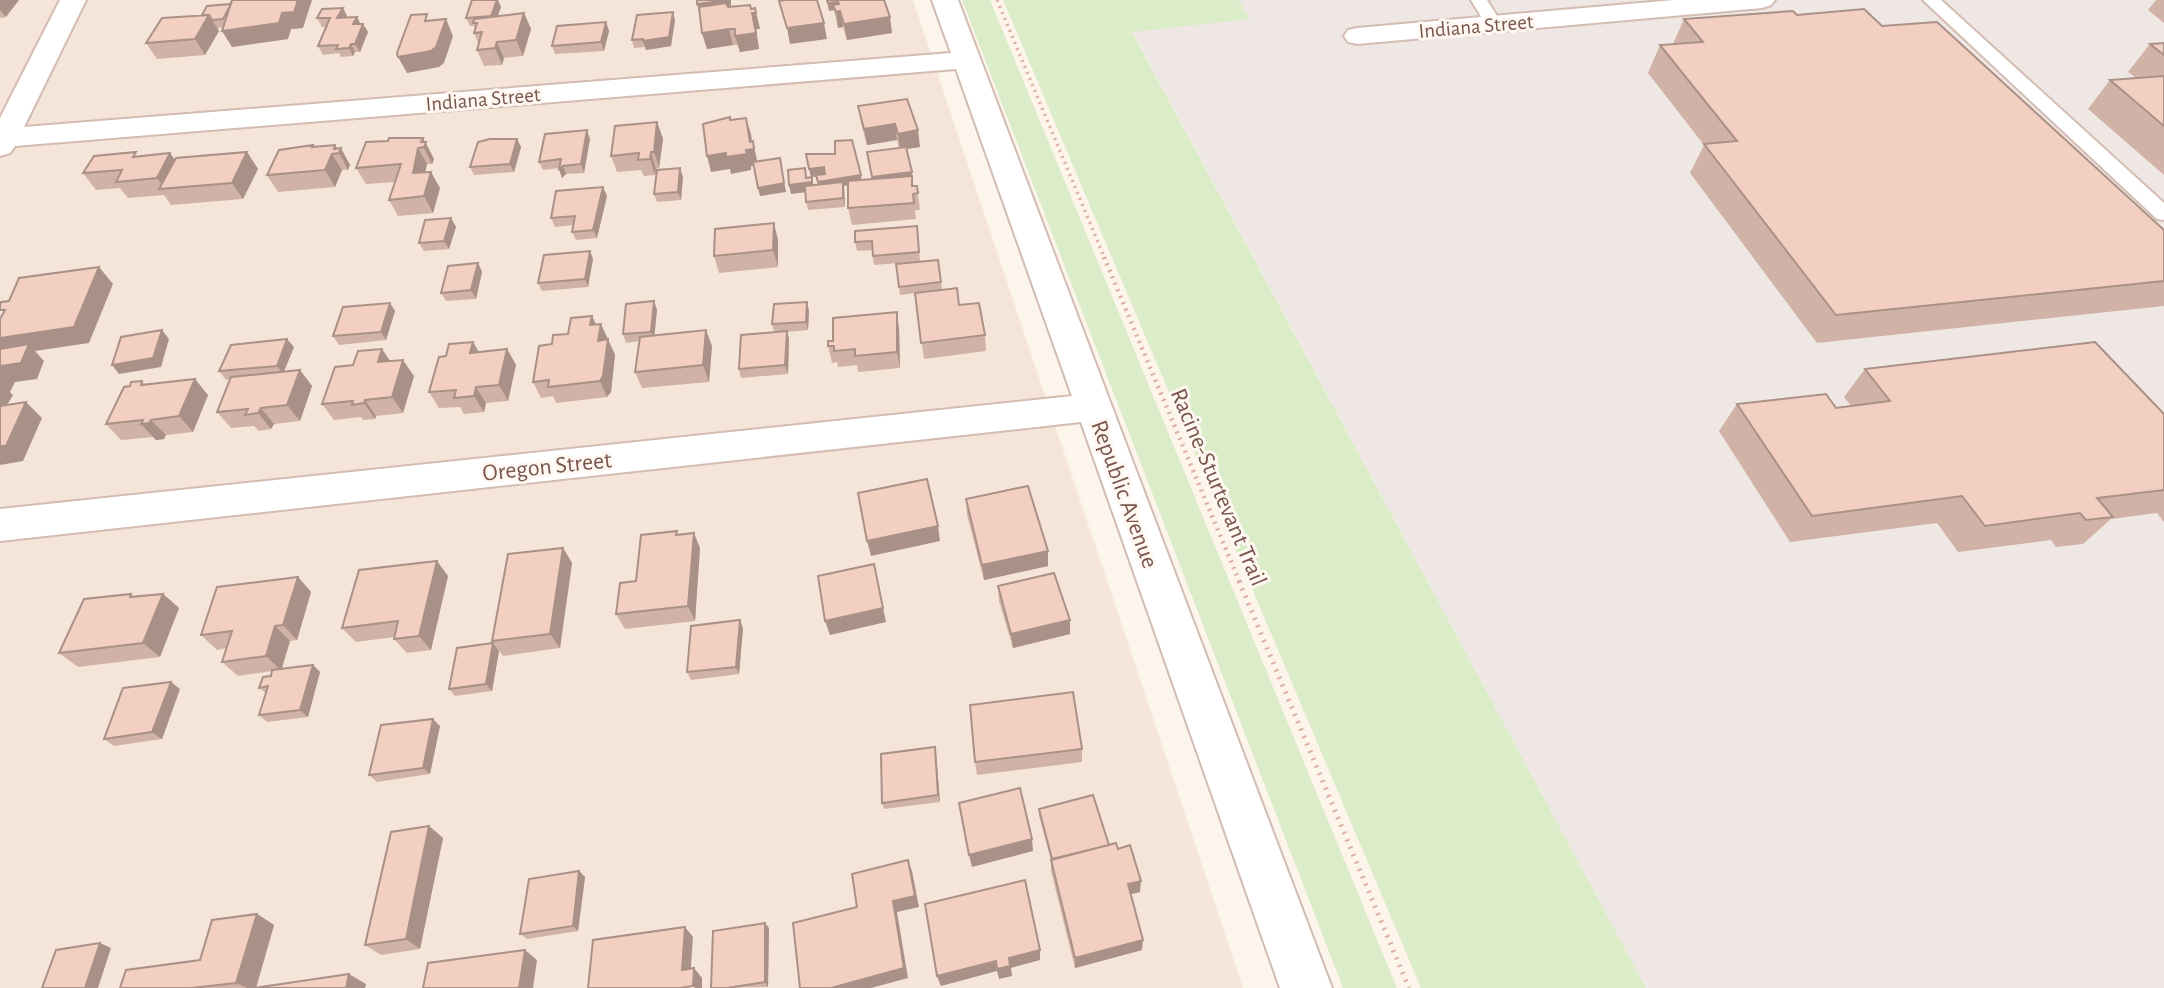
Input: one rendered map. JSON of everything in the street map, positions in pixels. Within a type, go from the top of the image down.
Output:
[{"type":"street","points":[[2,141],[72,0]]},
{"type":"street","name":"Republic Avenue","points":[[945,0],[1306,988]]},
{"type":"street","name":"Indiana Street","points":[[1357,36],[1762,0]]},
{"type":"street","name":"Indiana Street","points":[[2,141],[967,60]]},
{"type":"street","name":"Oregon Street","points":[[0,525],[1094,407]]},
{"type":"lane","points":[[1479,0],[1494,24]]},
{"type":"lane","points":[[1931,0],[2164,214]]},
{"type":"path","name":"Racine-Sturtevant Trail","points":[[997,0],[1409,988]]},
{"type":"shaded area","points":[[0,0],[913,0],[1243,988],[0,988]]},
{"type":"shaded area","points":[[1156,0],[2164,0],[2164,988],[1646,988],[1132,31],[1173,27]]},
{"type":"green space","points":[[962,0],[990,0],[1397,988],[1343,988]]},
{"type":"green space","points":[[1003,0],[1238,0],[1250,19],[1132,32],[1646,988],[1421,988]]},
{"type":"building","points":[[232,0],[298,0],[294,12],[282,13],[279,23],[222,31]]},
{"type":"building","points":[[472,0],[497,0],[491,16],[466,18]]},
{"type":"building","points":[[697,0],[729,0],[697,4]]},
{"type":"building","points":[[817,0],[824,23],[787,28],[779,1]]},
{"type":"building","points":[[837,0],[884,0],[890,17],[844,24],[840,11],[836,12],[833,5],[839,4]]},
{"type":"building","points":[[726,3],[728,7],[750,5],[751,9],[755,8],[756,13],[752,13],[756,33],[735,36],[735,29],[729,29],[702,33],[699,7]]},
{"type":"building","points":[[231,4],[223,19],[212,20],[209,15],[202,15],[207,6]]},
{"type":"building","points":[[343,8],[337,18],[357,17],[353,24],[363,24],[355,44],[351,44],[349,48],[336,49],[338,45],[318,46],[330,18],[317,18],[322,9]]},
{"type":"building","points":[[1864,9],[1882,26],[1937,22],[2164,230],[2164,281],[1836,315],[1704,144],[1737,141],[1660,45],[1703,42],[1684,19],[1793,11],[1797,15]]},
{"type":"building","points":[[673,12],[669,37],[632,40],[637,15]]},
{"type":"building","points":[[524,13],[516,40],[497,42],[495,48],[477,50],[482,32],[474,33],[477,23],[473,23],[474,19]]},
{"type":"building","points":[[427,14],[425,21],[446,19],[436,47],[431,51],[398,57],[397,53],[411,15]]},
{"type":"building","points":[[209,15],[195,39],[146,43],[162,18]]},
{"type":"building","points":[[606,22],[601,42],[552,46],[557,26]]},
{"type":"building","points":[[2164,43],[2164,55],[2150,44]]},
{"type":"building","points":[[2164,76],[2164,126],[2110,80]]},
{"type":"building","points":[[907,99],[918,130],[898,134],[895,124],[864,129],[858,106]]},
{"type":"building","points":[[730,117],[730,120],[746,118],[750,142],[753,141],[754,149],[746,150],[747,154],[707,156],[703,124]]},
{"type":"building","points":[[657,122],[654,152],[651,152],[650,159],[638,160],[639,153],[611,156],[615,126]]},
{"type":"building","points":[[587,130],[581,164],[559,169],[561,159],[539,162],[545,134]]},
{"type":"building","points":[[389,138],[423,138],[421,142],[426,142],[424,147],[418,148],[413,173],[431,172],[424,196],[389,200],[401,164],[356,168],[366,142],[388,141]]},
{"type":"building","points":[[517,139],[510,164],[470,167],[478,142]]},
{"type":"building","points":[[852,140],[861,175],[818,182],[816,175],[825,174],[824,167],[809,169],[806,154],[835,154],[835,141]]},
{"type":"building","points":[[313,145],[312,147],[335,145],[334,149],[341,148],[339,153],[332,154],[325,170],[267,175],[279,150]]},
{"type":"building","points":[[906,147],[912,172],[872,177],[867,152]]},
{"type":"building","points":[[136,152],[133,157],[170,153],[157,178],[116,182],[122,170],[83,173],[94,156]]},
{"type":"building","points":[[247,152],[232,183],[159,189],[176,158]]},
{"type":"building","points":[[780,158],[784,183],[758,188],[753,162]]},
{"type":"building","points":[[680,168],[678,192],[654,194],[657,170]]},
{"type":"building","points":[[805,168],[806,178],[812,177],[812,182],[789,185],[788,170]]},
{"type":"building","points":[[912,176],[912,186],[917,186],[918,193],[913,194],[914,203],[848,208],[848,181]]},
{"type":"building","points":[[843,182],[843,198],[806,202],[805,186]]},
{"type":"building","points":[[603,187],[593,230],[572,232],[575,216],[551,218],[556,191]]},
{"type":"building","points":[[451,218],[444,241],[419,243],[425,220]]},
{"type":"building","points":[[774,223],[773,250],[714,256],[715,229]]},
{"type":"building","points":[[917,226],[919,252],[873,256],[872,241],[855,242],[855,231]]},
{"type":"building","points":[[590,251],[585,279],[538,283],[544,255]]},
{"type":"building","points":[[938,260],[941,282],[899,287],[896,264]]},
{"type":"building","points":[[478,263],[471,290],[441,293],[448,266]]},
{"type":"building","points":[[99,267],[74,327],[0,338],[0,319],[5,310],[0,310],[0,304],[9,301],[19,278]]},
{"type":"building","points":[[957,288],[959,305],[979,303],[985,335],[921,343],[915,293]]},
{"type":"building","points":[[654,301],[651,332],[623,334],[626,304]]},
{"type":"building","points":[[807,302],[806,322],[772,324],[774,304]]},
{"type":"building","points":[[390,303],[381,332],[333,336],[343,307]]},
{"type":"building","points":[[897,312],[897,352],[855,356],[855,349],[834,351],[834,346],[828,346],[828,341],[833,341],[833,318]]},
{"type":"building","points":[[592,316],[590,325],[601,324],[598,341],[608,339],[600,381],[548,387],[549,380],[533,382],[539,346],[552,344],[553,335],[568,334],[571,318]]},
{"type":"building","points":[[162,330],[153,358],[112,365],[121,337]]},
{"type":"building","points":[[706,330],[703,365],[635,372],[640,337]]},
{"type":"building","points":[[787,331],[785,365],[739,369],[741,335]]},
{"type":"building","points":[[287,339],[277,366],[219,371],[231,345]]},
{"type":"building","points":[[473,342],[470,353],[507,349],[499,385],[476,387],[474,396],[454,398],[456,390],[429,392],[439,357],[446,356],[449,344]]},
{"type":"building","points":[[2095,342],[2164,414],[2164,490],[2097,498],[2113,517],[2086,520],[2080,513],[1985,526],[1962,496],[1812,516],[1737,404],[1826,394],[1836,408],[1890,401],[1865,369]]},
{"type":"building","points":[[29,344],[21,363],[0,366],[0,349]]},
{"type":"building","points":[[382,349],[378,362],[403,360],[392,397],[365,400],[364,403],[352,405],[353,401],[322,404],[335,367],[353,365],[358,351]]},
{"type":"building","points":[[300,370],[287,405],[261,408],[258,413],[245,415],[248,409],[217,412],[231,377]]},
{"type":"building","points":[[195,379],[179,416],[141,424],[143,420],[106,424],[124,387],[130,386],[131,382],[142,381],[141,385]]},
{"type":"building","points":[[26,402],[6,446],[0,446],[0,406]]},
{"type":"building","points":[[927,479],[938,526],[867,541],[858,493]]},
{"type":"building","points":[[1028,486],[1048,551],[982,565],[966,499]]},
{"type":"building","points":[[677,531],[676,535],[694,533],[688,606],[616,614],[620,583],[636,581],[641,535]]},
{"type":"building","points":[[563,548],[550,634],[492,641],[508,554]]},
{"type":"building","points":[[437,561],[419,636],[394,639],[398,621],[342,628],[359,570]]},
{"type":"building","points":[[874,564],[883,608],[825,621],[818,576]]},
{"type":"building","points":[[1054,573],[1070,620],[1011,634],[998,586]]},
{"type":"building","points":[[298,577],[283,625],[275,626],[266,656],[222,662],[232,631],[201,635],[217,587]]},
{"type":"building","points":[[131,594],[130,597],[163,594],[143,643],[59,653],[84,599]]},
{"type":"building","points":[[740,620],[736,667],[687,672],[691,626]]},
{"type":"building","points":[[493,643],[486,684],[449,689],[457,648]]},
{"type":"building","points":[[313,665],[300,710],[259,715],[268,686],[259,688],[263,677],[271,676],[272,670]]},
{"type":"building","points":[[171,682],[152,732],[104,739],[123,688]]},
{"type":"building","points":[[1073,692],[1082,749],[975,762],[970,705]]},
{"type":"building","points":[[433,719],[423,768],[369,775],[381,725]]},
{"type":"building","points":[[935,747],[938,795],[882,803],[881,754]]},
{"type":"building","points":[[1020,788],[1032,839],[969,855],[959,803]]},
{"type":"building","points":[[1093,795],[1109,845],[1052,859],[1039,809]]},
{"type":"building","points":[[429,826],[406,939],[365,945],[391,832]]},
{"type":"building","points":[[1116,843],[1118,849],[1130,845],[1141,881],[1128,884],[1143,940],[1075,958],[1051,860]]},
{"type":"building","points":[[908,860],[915,896],[893,901],[904,968],[831,988],[800,988],[793,923],[857,907],[852,874]]},
{"type":"building","points":[[579,871],[573,926],[520,934],[529,879]]},
{"type":"building","points":[[1025,880],[1040,950],[1009,958],[1010,966],[997,969],[996,961],[937,976],[925,904]]},
{"type":"building","points":[[257,914],[236,983],[191,988],[120,988],[126,970],[200,960],[212,920]]},
{"type":"building","points":[[765,923],[765,982],[711,988],[713,931]]},
{"type":"building","points":[[685,927],[682,970],[694,968],[693,986],[588,988],[593,940]]},
{"type":"building","points":[[100,943],[85,988],[42,988],[56,950]]},
{"type":"building","points":[[525,950],[519,988],[423,988],[428,963]]},
{"type":"building","points":[[349,974],[346,988],[254,988]]}]
